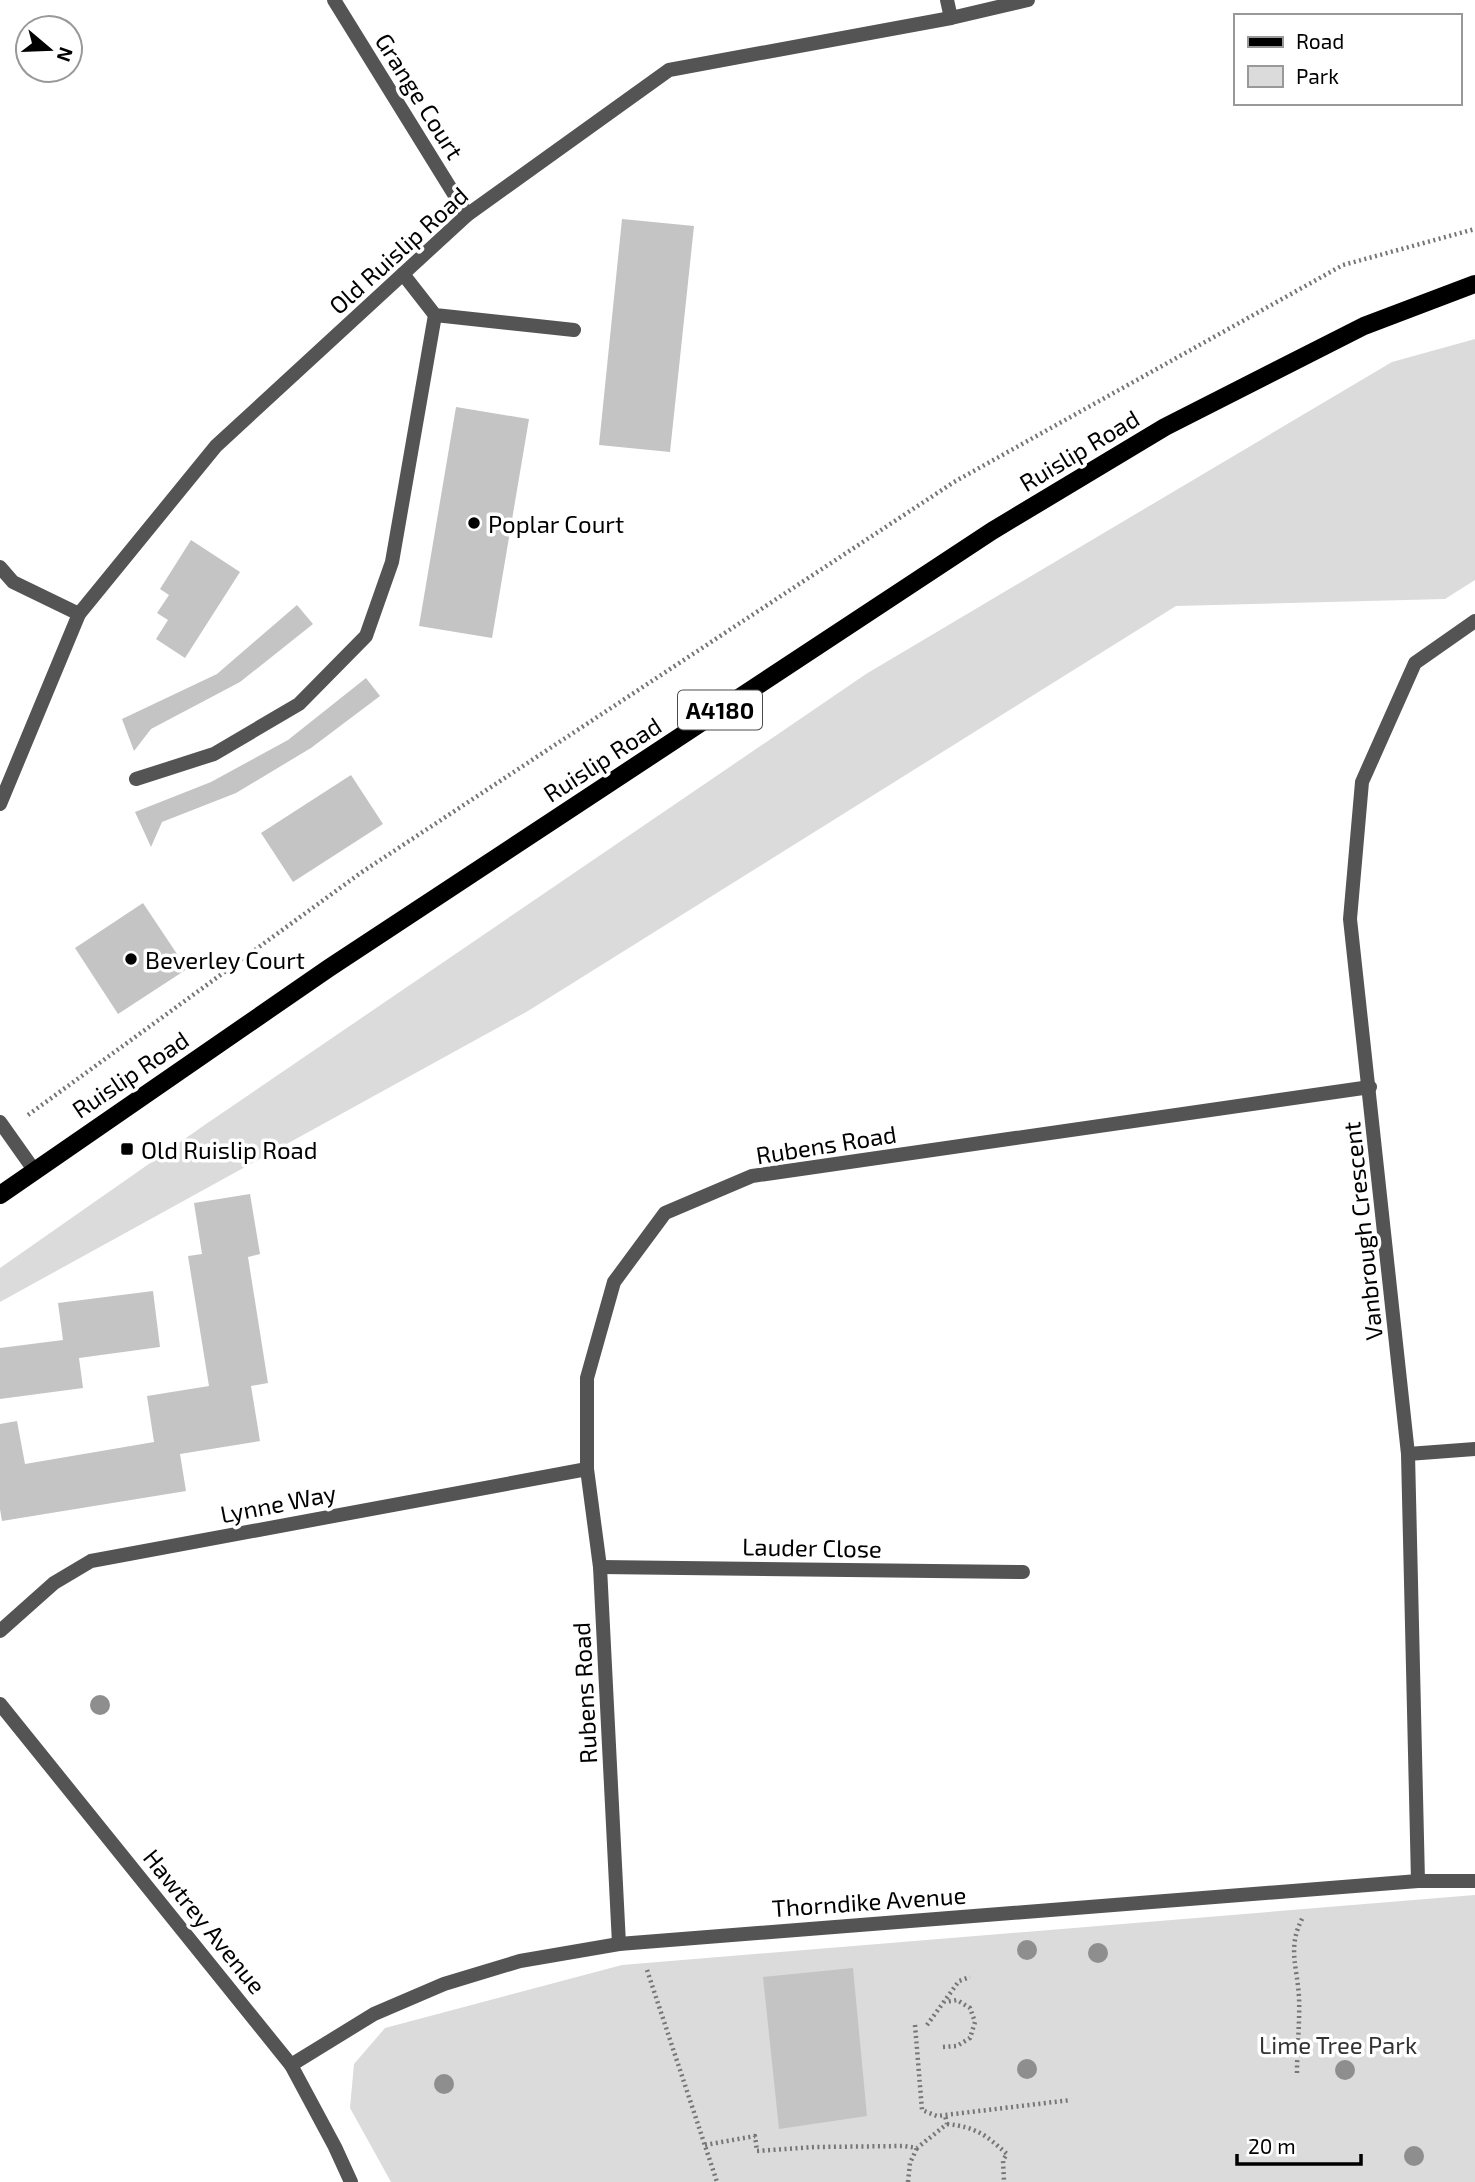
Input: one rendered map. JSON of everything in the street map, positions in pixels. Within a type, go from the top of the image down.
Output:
[{"type":"main road","name":"Ruislip Road","points":[[0,1195],[329,968],[992,531],[1164,427],[1364,326],[1475,284]]},
{"type":"street","name":"Grange Court","points":[[334,0],[467,215]]},
{"type":"street","points":[[947,0],[951,18]]},
{"type":"street","name":"Old Ruislip Road","points":[[0,804],[79,614],[216,446],[467,215],[669,69],[951,18],[1028,0]]},
{"type":"street","points":[[403,274],[435,315],[574,330]]},
{"type":"street","points":[[136,779],[214,754],[299,704],[366,636],[391,562],[435,315]]},
{"type":"street","points":[[0,567],[13,582],[79,614]]},
{"type":"street","name":"Vanbrough Crescent","points":[[1418,1881],[1409,1454],[1350,919],[1362,782],[1415,663],[1475,621]]},
{"type":"street","name":"Rubens Road","points":[[620,1944],[600,1567],[587,1469],[587,1378],[614,1282],[665,1213],[752,1177],[1370,1087]]},
{"type":"street","points":[[3,1127],[34,1170]]},
{"type":"street","points":[[1409,1454],[1475,1449]]},
{"type":"street","name":"Lynne Way","points":[[0,1631],[54,1583],[91,1561],[587,1469]]},
{"type":"street","name":"Lauder Close","points":[[600,1567],[1023,1572]]},
{"type":"street","name":"Hawtrey Avenue","points":[[0,1704],[291,2065],[351,2182]]},
{"type":"street","name":"Thorndike Avenue","points":[[291,2065],[374,2014],[444,1984],[520,1961],[620,1944],[1306,1889],[1418,1881],[1475,1881]]},
{"type":"path","points":[[3,1127],[362,872],[954,482],[1342,265],[1475,229]]},
{"type":"path","points":[[1297,2073],[1299,1998],[1293,1952],[1295,1932],[1307,1910],[1306,1889]]},
{"type":"path","points":[[638,1942],[717,2182]]},
{"type":"path","points":[[928,2025],[949,1993],[959,1982],[970,1978]]},
{"type":"path","points":[[943,2047],[957,2046],[970,2038],[975,2022],[970,2008],[957,2000],[945,2002]]},
{"type":"path","points":[[915,2025],[922,2110],[937,2116],[1071,2100]]},
{"type":"path","points":[[945,2115],[947,2124]]},
{"type":"path","points":[[908,2182],[910,2163],[917,2148],[947,2124],[964,2126],[984,2134],[1007,2154],[1003,2160],[1004,2182]]},
{"type":"path","points":[[705,2145],[755,2136],[757,2151],[814,2147],[917,2148]]},
{"type":"green space","points":[[1475,339],[1475,580],[1445,599],[1176,606],[528,1011],[0,1302],[0,1268],[206,1124],[866,674],[1392,362]]},
{"type":"green space","name":"Lime Tree Park","points":[[1475,1895],[1475,2182],[391,2182],[350,2108],[354,2064],[385,2028],[622,1965]]},
{"type":"building","points":[[622,219],[694,226],[670,452],[599,445]]},
{"type":"building","name":"Poplar Court","points":[[456,407],[529,419],[492,638],[419,626]]},
{"type":"building","points":[[191,540],[240,572],[185,658],[156,639],[168,620],[157,613],[169,595],[160,589]]},
{"type":"building","points":[[297,605],[313,624],[240,682],[151,729],[134,751],[122,719],[217,674]]},
{"type":"building","points":[[366,678],[380,696],[311,748],[236,793],[162,822],[151,847],[135,812],[211,782],[288,740]]},
{"type":"building","points":[[351,775],[383,824],[293,882],[261,833]]},
{"type":"building","name":"Beverley Court","points":[[143,903],[187,969],[118,1014],[75,948]]},
{"type":"building","points":[[250,1194],[260,1254],[248,1257],[268,1383],[251,1386],[260,1441],[180,1454],[186,1491],[2,1521],[0,1424],[17,1421],[25,1464],[154,1442],[147,1396],[209,1386],[188,1256],[202,1254],[194,1203]]},
{"type":"building","points":[[153,1291],[160,1347],[79,1358],[83,1388],[0,1399],[0,1348],[63,1340],[58,1303]]},
{"type":"building","points":[[853,1968],[867,2116],[779,2129],[763,1977]]},
{"type":"place","name":"Poplar Court","points":[[474,523]]},
{"type":"place","name":"Beverley Court","points":[[131,959]]},
{"type":"place","name":"Old Ruislip Road","points":[[127,1149]]}]
